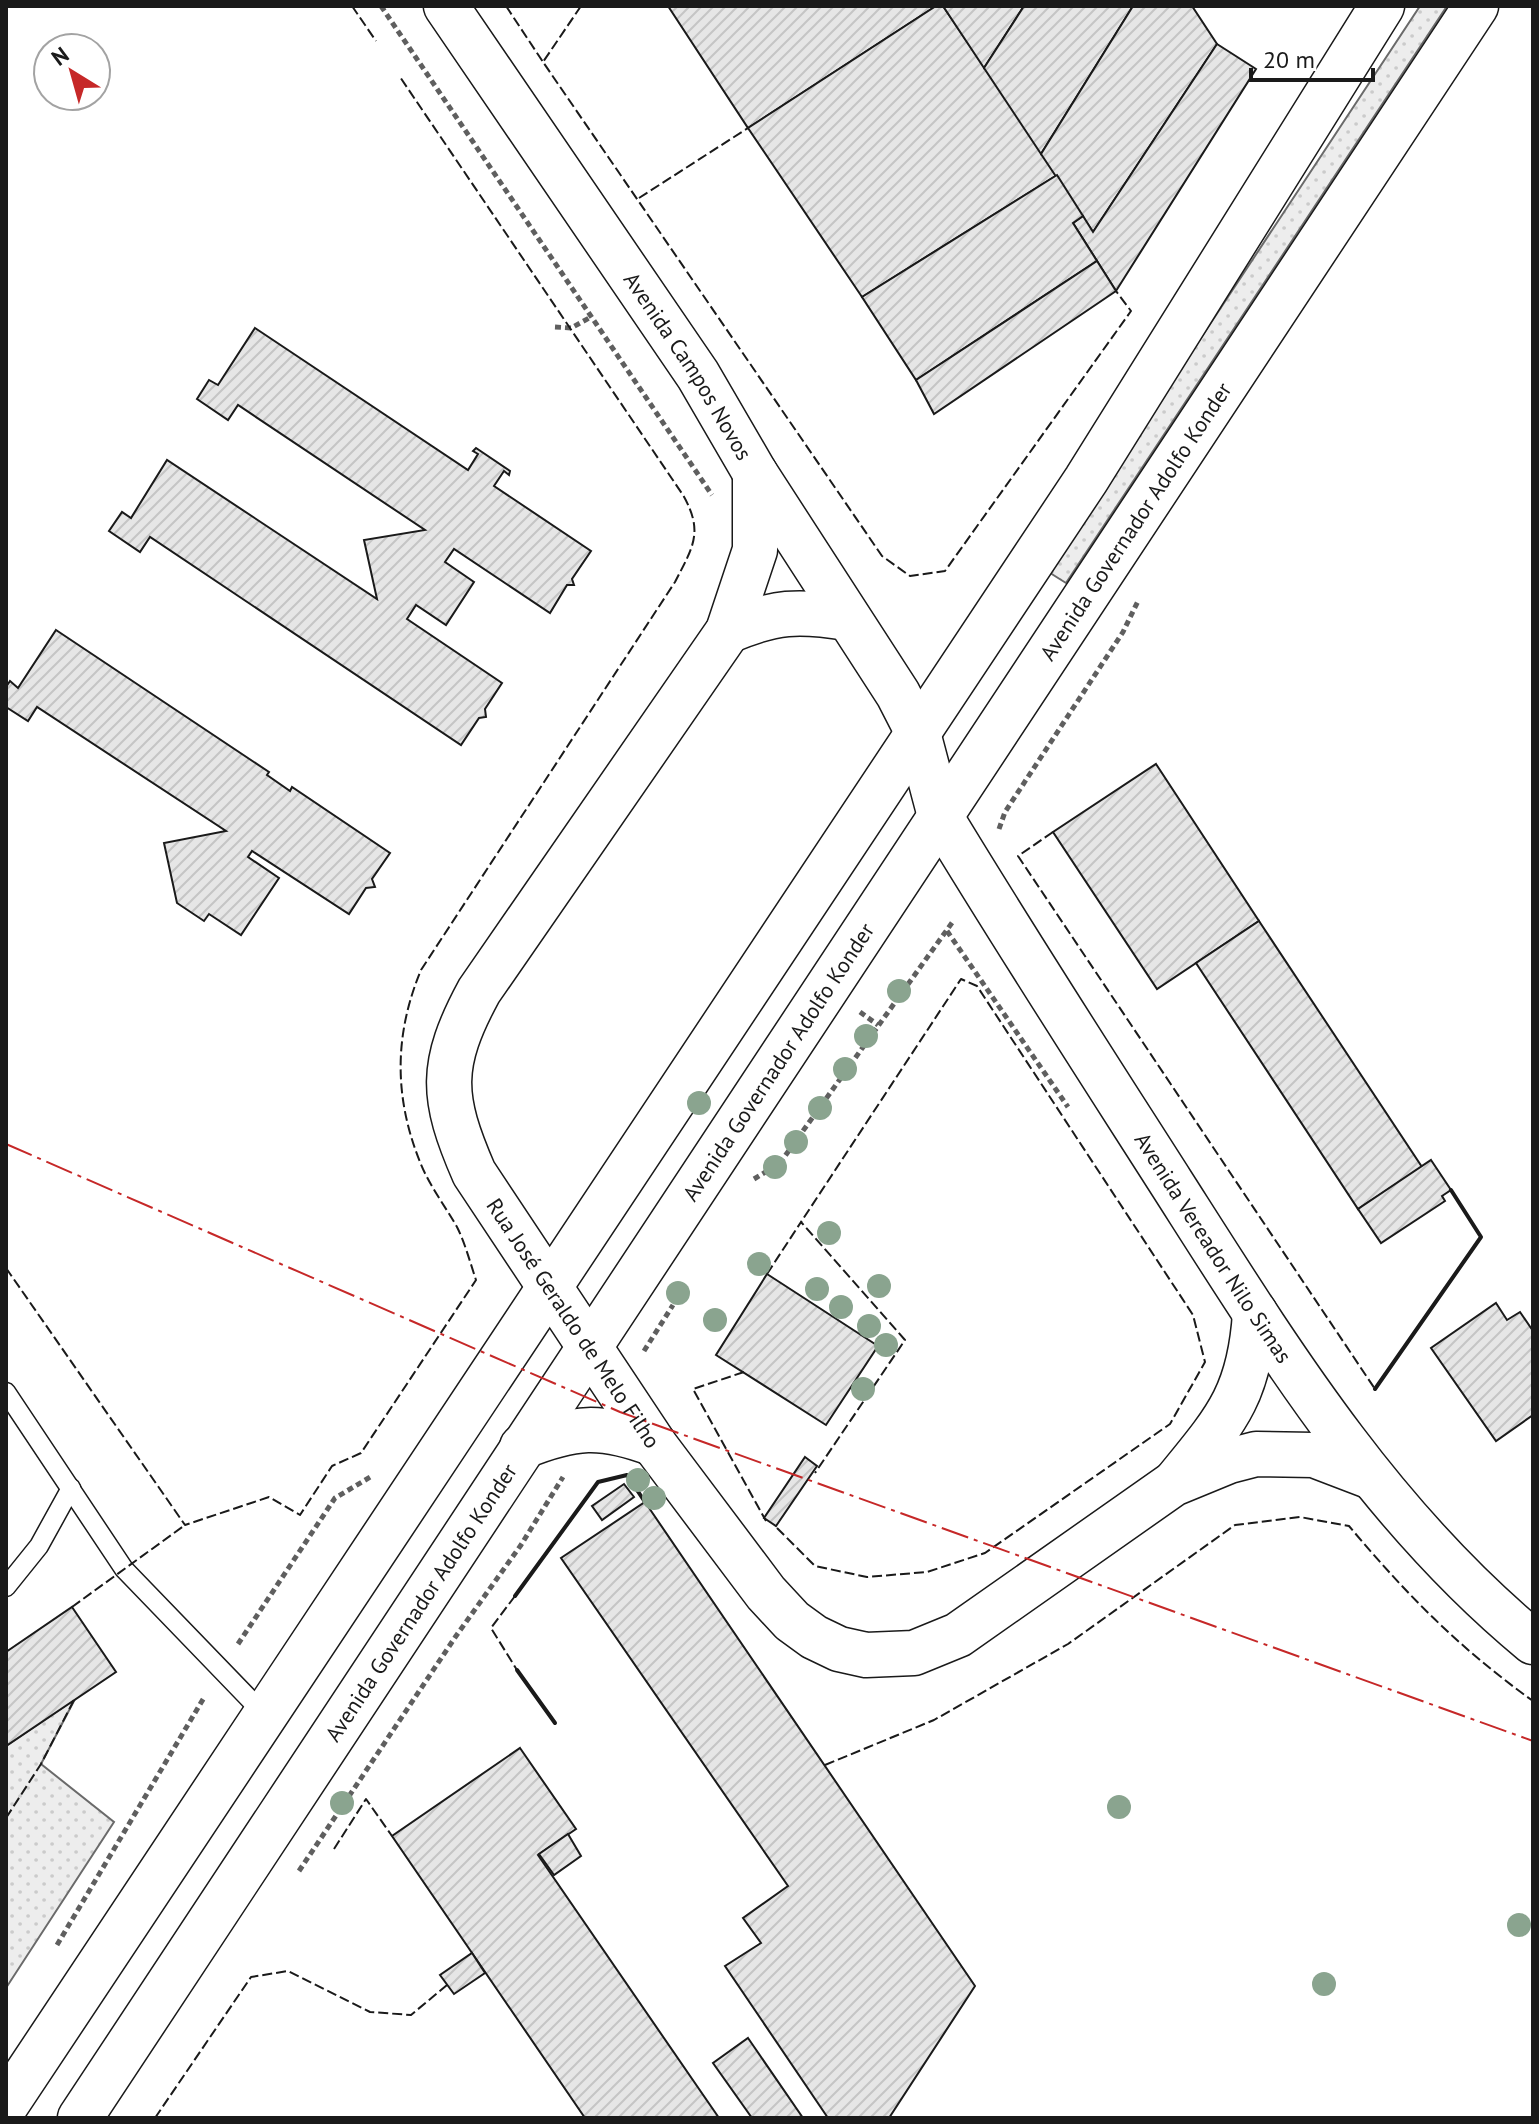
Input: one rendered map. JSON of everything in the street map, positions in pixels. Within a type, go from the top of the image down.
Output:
[{"type":"main road","name":"Avenida Campos Novos","points":[[446,6],[698,375],[755,473],[898,694],[918,733]]},
{"type":"main road","points":[[6,2105],[1086,480],[1382,6]]},
{"type":"main road","name":"Avenida Governador Adolfo Konder","points":[[80,2118],[1476,6]]},
{"type":"main road","name":"Rua José Geraldo de Melo Filho","points":[[755,473],[755,550],[728,631],[479,991],[456,1033],[447,1080],[453,1125],[474,1173],[654,1444],[766,1593],[792,1621],[814,1637],[839,1649],[866,1655],[914,1653],[958,1635],[1173,1484],[1229,1461],[1285,1452],[1314,1455],[1369,1476]]},
{"type":"main road","points":[[728,631],[765,616],[800,610],[848,618]]},
{"type":"main road","name":"Avenida Vereador Nilo Simas","points":[[918,733],[940,816],[1255,1313],[1369,1476],[1433,1551],[1489,1606],[1533,1642]]},
{"type":"main road","name":"Rua José Geraldo de Melo Filho","points":[[1173,1484],[1228,1417],[1238,1399],[1253,1347],[1255,1313]]},
{"type":"main road","points":[[522,1447],[552,1435],[594,1428],[623,1432],[654,1444]]},
{"type":"lane","points":[[6,1392],[124,1569],[265,1715]]},
{"type":"lane","points":[[6,1587],[39,1546],[71,1488]]},
{"type":"path","points":[[381,6],[717,507]]},
{"type":"path","points":[[555,327],[571,328],[591,317]]},
{"type":"path","points":[[294,1879],[456,1636],[521,1545],[594,1428]]},
{"type":"shaded area","points":[[1420,6],[1447,6],[1066,583],[1047,571]]},
{"type":"shaded area","points":[[75,1699],[41,1764],[114,1822],[6,1988],[6,1746]]},
{"type":"building","points":[[668,6],[936,6],[748,128]]},
{"type":"building","points":[[936,6],[943,6],[1057,175],[862,297],[748,128]]},
{"type":"building","points":[[943,6],[1024,6],[984,68]]},
{"type":"building","points":[[1024,6],[1133,6],[1041,154],[984,68]]},
{"type":"building","points":[[1133,6],[1192,6],[1217,44],[1093,232],[1041,154]]},
{"type":"building","points":[[1217,44],[1256,69],[1116,291],[1073,223],[1083,216],[1093,232]]},
{"type":"building","points":[[1057,175],[1083,216],[1073,223],[1097,261],[916,380],[862,297]]},
{"type":"building","points":[[1097,261],[1116,291],[934,414],[916,380]]},
{"type":"building","points":[[255,328],[468,470],[478,454],[473,451],[476,448],[510,471],[509,475],[504,471],[494,486],[591,551],[572,579],[574,585],[567,585],[550,613],[454,549],[445,562],[474,582],[446,625],[416,605],[407,619],[502,683],[485,709],[486,717],[479,718],[461,745],[150,537],[140,552],[109,531],[122,512],[131,518],[167,460],[377,599],[364,540],[425,530],[238,405],[228,420],[197,399],[209,380],[218,385]]},
{"type":"building","points":[[56,630],[269,772],[267,775],[290,791],[292,787],[390,853],[372,879],[375,887],[366,888],[349,914],[252,851],[248,857],[279,878],[241,935],[209,914],[204,921],[177,903],[164,843],[226,831],[37,707],[28,721],[6,707],[6,687],[10,681],[18,688]]},
{"type":"building","points":[[1156,764],[1259,921],[1157,989],[1053,832]]},
{"type":"building","points":[[1259,921],[1422,1167],[1358,1209],[1196,963]]},
{"type":"building","points":[[1431,1160],[1451,1190],[1442,1196],[1445,1201],[1381,1243],[1358,1209]]},
{"type":"building","points":[[767,1274],[878,1346],[826,1425],[716,1355]]},
{"type":"building","points":[[1496,1303],[1507,1320],[1520,1312],[1533,1331],[1533,1415],[1496,1441],[1431,1348]]},
{"type":"building","points":[[805,1457],[817,1466],[776,1526],[764,1518]]},
{"type":"building","points":[[624,1484],[634,1497],[602,1520],[592,1506]]},
{"type":"building","points":[[645,1502],[975,1986],[889,2118],[828,2118],[725,1966],[761,1943],[743,1918],[788,1886],[561,1558]]},
{"type":"building","points":[[72,1607],[116,1672],[6,1746],[6,1652]]},
{"type":"building","points":[[520,1748],[576,1829],[538,1855],[719,2118],[585,2118],[392,1836]]},
{"type":"building","points":[[568,1834],[581,1856],[554,1875],[539,1854]]},
{"type":"building","points":[[472,1953],[485,1973],[454,1994],[440,1975]]},
{"type":"building","points":[[748,2038],[803,2118],[752,2118],[713,2063]]},
{"type":"fence","points":[[352,6],[376,41]]},
{"type":"fence","points":[[506,6],[543,62]]},
{"type":"fence","points":[[581,6],[543,62],[882,556],[910,576],[945,571],[1131,311],[1116,291]]},
{"type":"fence","points":[[6,1268],[185,1525],[269,1497],[300,1515],[332,1466],[361,1453],[476,1280],[457,1227],[420,1162],[405,1114],[402,1042],[412,994],[421,970],[675,582],[691,549],[694,530],[683,495],[400,77]]},
{"type":"fence","points":[[639,198],[748,128]]},
{"type":"fence","points":[[1053,832],[1018,856],[1375,1389]]},
{"type":"fence","points":[[777,1528],[815,1566],[867,1577],[927,1572],[985,1553],[1170,1424],[1205,1362],[1193,1315],[977,986],[961,979],[801,1222]]},
{"type":"fence","points":[[767,1274],[801,1222],[905,1340],[815,1473]]},
{"type":"fence","points":[[744,1372],[693,1389],[766,1521]]},
{"type":"fence","points":[[825,1765],[934,1720],[1068,1644],[1235,1525],[1300,1517],[1349,1526],[1435,1620],[1533,1701]]},
{"type":"fence","points":[[72,1607],[185,1525]]},
{"type":"fence","points":[[515,1596],[491,1628],[517,1670]]},
{"type":"fence","points":[[6,1818],[41,1764],[74,1700]]},
{"type":"fence","points":[[334,1849],[366,1799],[392,1836]]},
{"type":"fence","points":[[155,2118],[251,1977],[288,1971],[370,2012],[411,2015],[447,1985]]},
{"type":"wall","points":[[1375,1389],[1481,1237],[1451,1190]]},
{"type":"wall","points":[[515,1596],[598,1482],[627,1475],[645,1502]]},
{"type":"wall","points":[[517,1670],[555,1723]]},
{"type":"power","points":[[6,1144],[620,1412],[1533,1741]]}]
